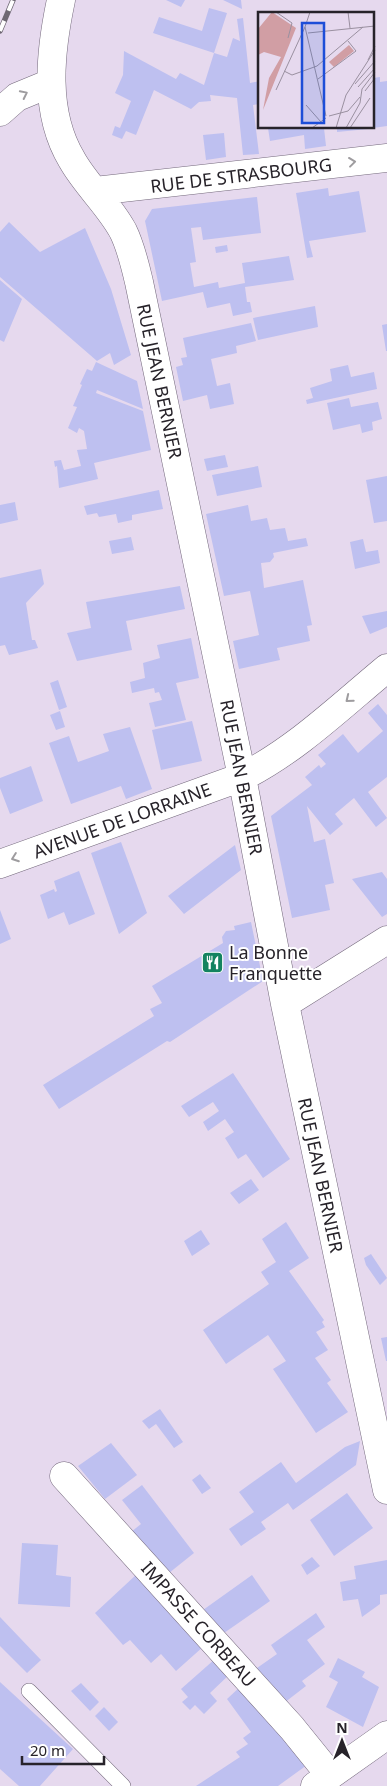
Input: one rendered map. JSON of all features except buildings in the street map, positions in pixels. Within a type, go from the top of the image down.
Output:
[{"type":"street","name":"RUE JEAN BERNIER","points":[[61,0],[53,48],[51,84],[55,114],[64,144],[80,173],[123,232],[139,282],[242,777],[285,1004],[387,1490]]},
{"type":"street","points":[[0,112],[17,97],[51,84]]},
{"type":"street","name":"RUE DE STRASBOURG","points":[[95,192],[387,158]]},
{"type":"street","name":"AVENUE DE LORRAINE","points":[[0,864],[242,777],[281,756],[387,668]]},
{"type":"street","points":[[285,1004],[387,940]]},
{"type":"street","name":"IMPASSE CORBEAU","points":[[64,1476],[279,1714],[323,1781]]},
{"type":"street","points":[[323,1781],[387,1735]]},
{"type":"lane","points":[[29,1692],[123,1786]]},
{"type":"railway","points":[[0,31],[13,0]]},
{"type":"place","name":"La Bonne Franquette","points":[[213,962]]}]
